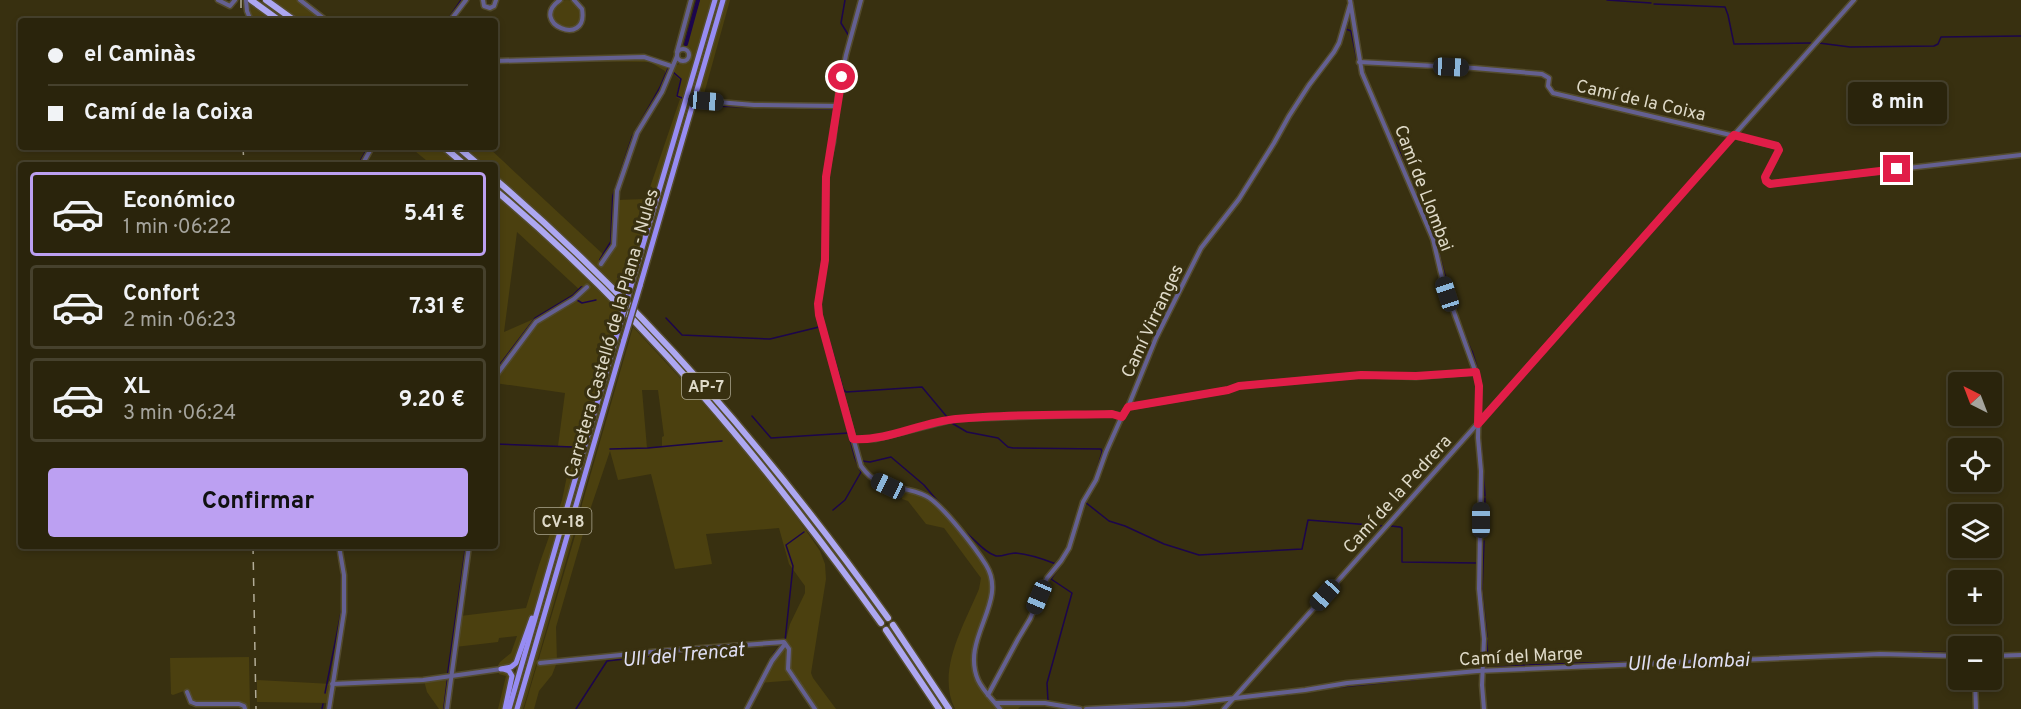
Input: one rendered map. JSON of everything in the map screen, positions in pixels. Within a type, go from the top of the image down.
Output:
[{"type":"highway","points":[[251,0],[276,18]]},
{"type":"highway","points":[[266,0],[291,18]]},
{"type":"highway","points":[[448,150],[462,162]]},
{"type":"highway","points":[[462,150],[476,162]]},
{"type":"highway","name":"AP-7","points":[[498,181],[581,256],[715,396],[834,543],[888,618]]},
{"type":"highway","name":"AP-7","points":[[498,193],[610,297],[709,402],[761,463],[881,623]]},
{"type":"highway","points":[[893,626],[949,709]]},
{"type":"highway","points":[[886,630],[939,709]]},
{"type":"main road","name":"Carretera Castelló de la Plana - Nules","points":[[507,709],[715,0]]},
{"type":"main road","name":"Carretera Castelló de la Plana - Nules","points":[[517,709],[723,0]]},
{"type":"main road","name":"CV-18","points":[[501,669],[512,667],[518,658],[555,549]]},
{"type":"main road","name":"CV-18","points":[[501,669],[509,671],[512,676],[507,709]]},
{"type":"street","points":[[218,0],[230,6],[235,0]]},
{"type":"street","points":[[246,0],[249,18]]},
{"type":"street","points":[[300,0],[323,18]]},
{"type":"street","points":[[452,18],[466,0]]},
{"type":"street","points":[[483,0],[483,5],[488,8],[493,7],[496,1]]},
{"type":"street","points":[[560,0],[552,8],[551,18],[557,27],[567,30],[577,27],[582,19],[582,9],[576,0]]},
{"type":"street","points":[[601,264],[614,245],[617,191],[637,133],[662,92],[677,54],[692,0]]},
{"type":"street","points":[[861,0],[846,54],[826,177],[825,260],[818,304],[819,315],[858,456],[866,472],[876,481],[912,491],[932,500],[968,540],[986,565],[990,574],[992,594],[977,635],[974,661],[979,682],[1000,709]]},
{"type":"street","name":"Camí de la Pedrera","points":[[1224,709],[1854,0]]},
{"type":"street","name":"Camí de Llombai","points":[[1350,3],[1359,62],[1368,91],[1393,143],[1409,188],[1432,239],[1446,290],[1479,386],[1478,424],[1481,480],[1479,589],[1484,639],[1482,685],[1484,709]]},
{"type":"street","name":"Camí Virranges","points":[[988,695],[1030,619],[1047,578],[1069,548],[1083,502],[1096,480],[1156,338],[1201,248],[1239,199],[1309,85],[1334,52],[1339,43],[1350,3]]},
{"type":"street","points":[[498,61],[644,57],[671,66],[686,60],[689,55],[683,49],[681,37]]},
{"type":"street","points":[[677,54],[683,49]]},
{"type":"street","points":[[677,54],[682,61]]},
{"type":"street","name":"Camí de la Coixa","points":[[1359,62],[1542,74],[1549,78],[1548,86],[1553,93],[1777,146],[1779,150],[1765,177],[1770,184],[2021,155]]},
{"type":"street","points":[[706,101],[754,105],[837,106]]},
{"type":"street","points":[[498,373],[536,322],[574,299],[587,287]]},
{"type":"street","points":[[1128,407],[1228,390],[1239,386],[1361,375],[1416,376],[1476,372]]},
{"type":"street","points":[[853,439],[887,437],[955,419],[1112,414],[1122,417]]},
{"type":"street","points":[[329,709],[344,612],[344,575],[340,549]]},
{"type":"street","points":[[447,709],[469,549]]},
{"type":"street","points":[[540,663],[784,642],[789,649],[788,669],[815,709]]},
{"type":"street","points":[[747,709],[772,661],[785,644]]},
{"type":"street","name":"Camí del Marge","points":[[1086,709],[1185,704],[1347,683],[1484,671],[1880,654],[1948,656]]},
{"type":"street","points":[[2002,656],[2021,656]]},
{"type":"street","points":[[332,684],[423,680],[501,669]]},
{"type":"street","points":[[1976,690],[1976,709]]},
{"type":"street","points":[[187,692],[191,702],[196,704],[239,704],[245,709]]},
{"type":"street","points":[[1018,709],[1025,702]]},
{"type":"street","points":[[995,703],[1058,704],[1080,709]]},
{"type":"shaded area","points":[[245,0],[272,18],[246,18]]},
{"type":"shaded area","points":[[270,0],[299,0],[322,18],[295,18]]},
{"type":"shaded area","points":[[567,0],[577,4],[581,14],[577,24],[567,28],[557,24],[553,14],[557,4]]},
{"type":"shaded area","points":[[696,0],[713,0],[626,298],[498,178],[498,162],[479,162],[465,150],[491,150],[606,257],[614,245],[616,200],[646,199],[680,99],[676,97],[680,80],[671,71],[668,78],[665,71],[650,62],[554,61],[640,58],[675,66],[690,57],[684,43]]},
{"type":"shaded area","points":[[725,0],[730,0],[704,94],[693,115],[637,309]]},
{"type":"shaded area","points":[[414,150],[444,150],[458,162],[428,162]]},
{"type":"shaded area","points":[[498,196],[621,312],[559,531],[522,647],[511,666],[504,709],[498,709],[506,676],[499,674],[496,669],[500,662],[511,653],[517,636],[499,638],[498,642],[455,647],[460,616],[526,608],[562,500],[573,447],[558,446],[565,393],[498,383]],"holes":[[[517,232],[582,292],[540,319],[536,318],[504,332]]]},
{"type":"shaded area","points":[[631,325],[528,693],[523,709],[519,709]]},
{"type":"shaded area","points":[[633,327],[755,463],[820,551],[825,564],[826,579],[811,673],[836,709],[815,709],[796,680],[760,683],[785,644],[790,624],[805,593],[805,586],[789,564],[779,528],[706,534],[712,564],[675,569],[651,474],[618,480],[610,451],[590,510],[556,627],[557,662],[552,675],[539,691],[534,709],[524,709],[580,519],[582,504]],"holes":[[[642,390],[658,390],[664,436],[662,447],[647,448]]]},
{"type":"shaded area","points":[[903,489],[926,496],[936,504],[967,541],[990,574],[992,594],[977,635],[974,661],[979,682],[995,703],[1024,703],[1018,709],[955,709],[950,694],[950,664],[954,648],[979,589],[981,578],[944,528],[926,524],[908,501],[902,499]]},
{"type":"shaded area","points":[[249,657],[250,709],[242,709],[238,705],[191,706],[184,691],[171,694],[170,658]]},
{"type":"shaded area","points":[[451,675],[447,709],[439,709],[427,692],[424,680]]},
{"type":"shaded area","points":[[257,680],[337,683],[331,709],[329,709],[330,703],[257,702]]},
{"type":"waterway","points":[[449,18],[461,0]]},
{"type":"waterway","points":[[686,44],[698,0]]},
{"type":"waterway","points":[[685,46],[699,0]]},
{"type":"waterway","points":[[835,103],[849,36],[841,23],[845,0]]},
{"type":"waterway","name":"Ull de Llombai","points":[[1353,0],[1353,5]]},
{"type":"waterway","points":[[1607,0],[1651,3]]},
{"type":"waterway","points":[[1654,4],[1725,7],[1734,44],[1811,43]]},
{"type":"waterway","name":"Ull de Llombai","points":[[1349,18],[1346,29],[1351,31],[1360,74],[1387,136]]},
{"type":"waterway","points":[[1819,43],[1850,47],[1934,46],[1938,44],[1941,37],[2021,36]]},
{"type":"waterway","points":[[601,260],[612,242],[614,196],[633,138],[670,67]]},
{"type":"waterway","points":[[673,72],[681,79],[677,96],[682,98]]},
{"type":"waterway","points":[[709,106],[753,107]]},
{"type":"waterway","points":[[756,107],[835,109]]},
{"type":"waterway","points":[[825,173],[833,128]]},
{"type":"waterway","name":"Ull de Llombai","points":[[1397,143],[1406,171]]},
{"type":"waterway","points":[[360,162],[366,150]]},
{"type":"waterway","points":[[824,184],[824,203]]},
{"type":"waterway","name":"Ull de Llombai","points":[[1428,222],[1437,244]]},
{"type":"waterway","name":"Ull de Llombai","points":[[1438,250],[1452,301]]},
{"type":"waterway","points":[[618,277],[628,279]]},
{"type":"waterway","points":[[498,369],[536,319],[574,296],[582,288]]},
{"type":"waterway","points":[[817,313],[815,304],[818,294]]},
{"type":"waterway","points":[[577,300],[582,303],[596,300]]},
{"type":"waterway","name":"Ull de Llombai","points":[[1454,308],[1471,350]]},
{"type":"waterway","points":[[666,318],[682,335],[770,339],[819,327]]},
{"type":"waterway","points":[[819,323],[855,458],[861,472],[845,500],[833,510]]},
{"type":"waterway","points":[[825,326],[843,389],[846,392],[922,387],[947,417]]},
{"type":"waterway","name":"Ull de Llombai","points":[[1472,351],[1480,377],[1480,416]]},
{"type":"waterway","points":[[752,416],[771,438],[849,433]]},
{"type":"waterway","points":[[950,422],[967,432],[998,438],[1008,447],[1013,448],[1101,449],[1096,474]]},
{"type":"waterway","points":[[610,449],[722,441]]},
{"type":"waterway","name":"Ull de Llombai","points":[[1481,441],[1485,496]]},
{"type":"waterway","points":[[498,444],[573,447]]},
{"type":"waterway","points":[[862,461],[870,462],[891,457],[924,485],[940,504]]},
{"type":"waterway","name":"Ull de Llombai","points":[[1484,536],[1485,498]]},
{"type":"waterway","points":[[1085,502],[1109,521],[1164,544],[1199,555],[1302,549],[1308,520],[1383,526]]},
{"type":"waterway","points":[[1391,526],[1402,528],[1402,562],[1476,563]]},
{"type":"waterway","points":[[963,530],[996,556],[1013,553],[1036,557],[1056,564]]},
{"type":"waterway","points":[[785,641],[793,566],[786,545],[804,532]]},
{"type":"waterway","name":"Ull de Llombai","points":[[1484,541],[1482,591],[1487,637]]},
{"type":"waterway","points":[[337,549],[340,563]]},
{"type":"waterway","points":[[449,673],[467,549]]},
{"type":"waterway","points":[[325,693],[342,608],[341,567]]},
{"type":"waterway","points":[[1048,701],[1047,683],[1072,593],[1051,579],[1058,568]]},
{"type":"waterway","name":"Ull de Llombai","points":[[1487,640],[1488,668],[1796,656]]},
{"type":"waterway","name":"Ull del Trencat","points":[[576,709],[607,661],[694,651],[780,645]]},
{"type":"waterway","points":[[769,663],[781,645]]},
{"type":"waterway","name":"Ull de Llombai","points":[[1840,654],[1917,652]]},
{"type":"waterway","name":"Ull de Llombai","points":[[1923,652],[1948,653]]},
{"type":"waterway","name":"Ull de Llombai","points":[[2002,654],[2016,653]]},
{"type":"waterway","points":[[748,703],[766,668]]},
{"type":"waterway","points":[[1466,674],[1482,673]]},
{"type":"waterway","points":[[1411,680],[1449,675]]},
{"type":"waterway","points":[[445,709],[449,677]]},
{"type":"waterway","points":[[1330,688],[1409,680]]},
{"type":"waterway","points":[[1285,695],[1323,689]]},
{"type":"waterway","points":[[1249,699],[1282,695]]},
{"type":"waterway","points":[[1236,700],[1247,699]]},
{"type":"waterway","points":[[1135,709],[1227,701]]},
{"type":"waterway","points":[[322,709],[323,704]]},
{"type":"railway","points":[[241,0],[241,18]]},
{"type":"railway","points":[[243,150],[244,162]]},
{"type":"railway","points":[[253,549],[256,709]]},
{"type":"route","points":[[842,77],[826,177],[825,260],[818,304],[853,439],[867,440],[887,437],[955,419],[1112,414],[1122,417],[1128,407],[1228,390],[1239,386],[1361,375],[1416,376],[1476,372],[1479,386],[1478,424],[1734,135],[1777,146],[1779,150],[1765,177],[1770,184],[1897,169]]}]
